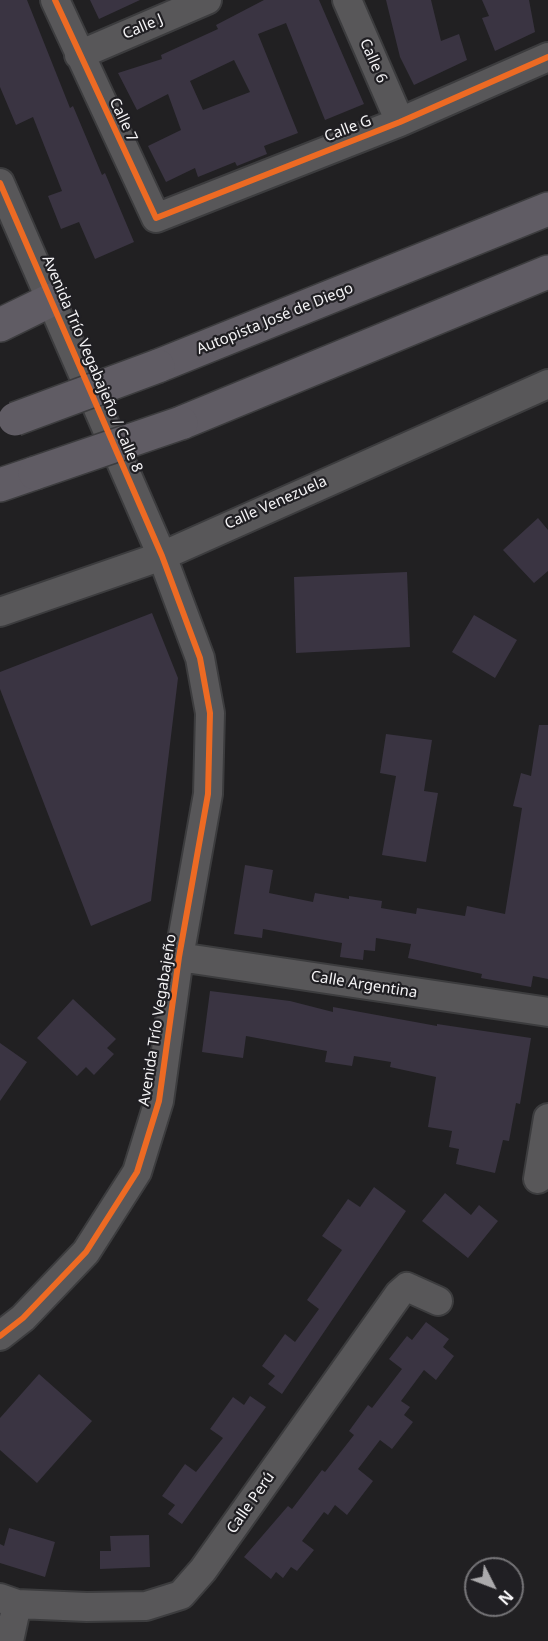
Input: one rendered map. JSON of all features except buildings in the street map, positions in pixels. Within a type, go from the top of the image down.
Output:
[{"type":"highway","name":"Autopista José de Diego","points":[[7,422],[158,366],[548,209]]},
{"type":"highway","points":[[0,485],[181,423],[548,272]]},
{"type":"highway","points":[[0,325],[51,300]]},
{"type":"street","name":"Calle 7","points":[[55,0],[156,218]]},
{"type":"street","name":"Calle J","points":[[79,55],[207,0]]},
{"type":"street","name":"Calle 6","points":[[347,0],[400,122]]},
{"type":"street","name":"Calle G","points":[[156,218],[400,122],[548,57]]},
{"type":"street","name":"Avenida Trío Vegabajeño / Calle 8","points":[[2,195],[51,300],[162,556]]},
{"type":"street","name":"Calle Venezuela","points":[[0,612],[162,556],[548,384]]},
{"type":"street","name":"Avenida Trío Vegabajeño","points":[[0,1336],[23,1318],[86,1252],[137,1172],[159,1101],[179,957],[208,794],[210,713],[200,658],[162,556]]},
{"type":"street","name":"Calle Argentina","points":[[179,957],[548,1012]]},
{"type":"street","points":[[538,1179],[548,1118]]},
{"type":"street","name":"Calle Perú","points":[[8,1601],[87,1607],[146,1606],[181,1595],[203,1570],[399,1294],[407,1287],[438,1301]]},
{"type":"street","points":[[8,1601],[9,1641]]},
{"type":"cycle path","points":[[55,0],[156,218],[400,122],[548,57]]},
{"type":"cycle path","points":[[0,183],[162,556],[200,658],[210,713],[208,794],[179,957],[159,1101],[137,1172],[86,1252],[23,1318],[0,1336]]}]
